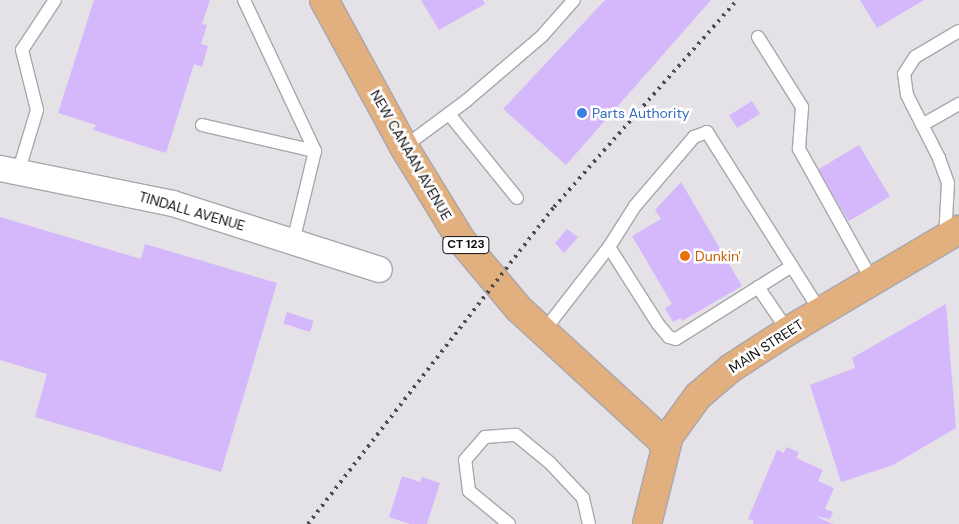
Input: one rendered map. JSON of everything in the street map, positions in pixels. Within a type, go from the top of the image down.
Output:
[{"type":"main road","name":"NEW CANAAN AVENUE","points":[[324,0],[404,147],[461,240],[507,296],[543,332],[666,444]]},
{"type":"main road","name":"MAIN STREET","points":[[647,524],[666,444],[674,427],[698,396],[731,368],[788,331],[952,234]]},
{"type":"street","name":"TINDALL AVENUE","points":[[9,171],[96,185],[172,203],[379,269]]},
{"type":"lane","points":[[9,171],[37,110],[22,50],[55,0]]},
{"type":"lane","points":[[244,0],[315,151],[293,242]]},
{"type":"lane","points":[[404,147],[449,114],[542,36],[574,0]]},
{"type":"lane","points":[[952,234],[948,183],[907,95],[904,74],[915,57],[959,31]]},
{"type":"lane","points":[[758,38],[802,107],[799,149],[872,280]]},
{"type":"lane","points":[[922,125],[959,104]]},
{"type":"lane","points":[[449,114],[517,198]]},
{"type":"lane","points":[[202,125],[315,151]]},
{"type":"lane","points":[[543,332],[609,247],[635,206],[694,137],[707,132],[820,311]]},
{"type":"lane","points":[[609,247],[669,338],[676,339],[792,266]]},
{"type":"lane","points":[[758,287],[788,331]]},
{"type":"lane","points":[[508,524],[469,491],[465,460],[485,437],[516,435],[550,463],[583,498],[589,524]]},
{"type":"building","points":[[94,0],[210,0],[202,24],[207,25],[201,44],[208,46],[202,67],[194,64],[166,153],[93,130],[96,125],[58,113]]},
{"type":"building","points":[[421,0],[483,0],[485,4],[439,30]]},
{"type":"building","points":[[605,0],[711,0],[566,165],[503,109]]},
{"type":"building","points":[[860,0],[924,0],[877,28]]},
{"type":"building","points":[[752,101],[760,114],[737,128],[729,115]]},
{"type":"building","points":[[859,145],[890,196],[849,221],[818,170]]},
{"type":"building","points":[[681,182],[742,286],[682,321],[681,318],[673,322],[665,308],[672,304],[632,236],[661,219],[655,210]]},
{"type":"building","points":[[0,217],[141,259],[145,244],[277,283],[221,472],[35,417],[47,374],[0,360]]},
{"type":"building","points":[[567,229],[578,237],[564,253],[555,243]]},
{"type":"building","points":[[946,304],[956,428],[893,465],[841,482],[810,385],[855,368],[852,358]]},
{"type":"building","points":[[287,312],[314,321],[310,332],[283,323]]},
{"type":"building","points":[[786,447],[799,452],[796,458],[823,470],[818,481],[834,488],[825,509],[833,512],[830,519],[815,516],[833,524],[753,524],[754,521],[748,519],[777,450],[784,453]]},
{"type":"building","points":[[402,476],[420,482],[422,477],[440,483],[427,524],[410,524],[389,517]]},
{"type":"railway","points":[[308,524],[554,207],[737,0]]},
{"type":"place","name":"Parts Authority","points":[[582,113]]},
{"type":"place","name":"Dunkin'","points":[[685,256]]}]
